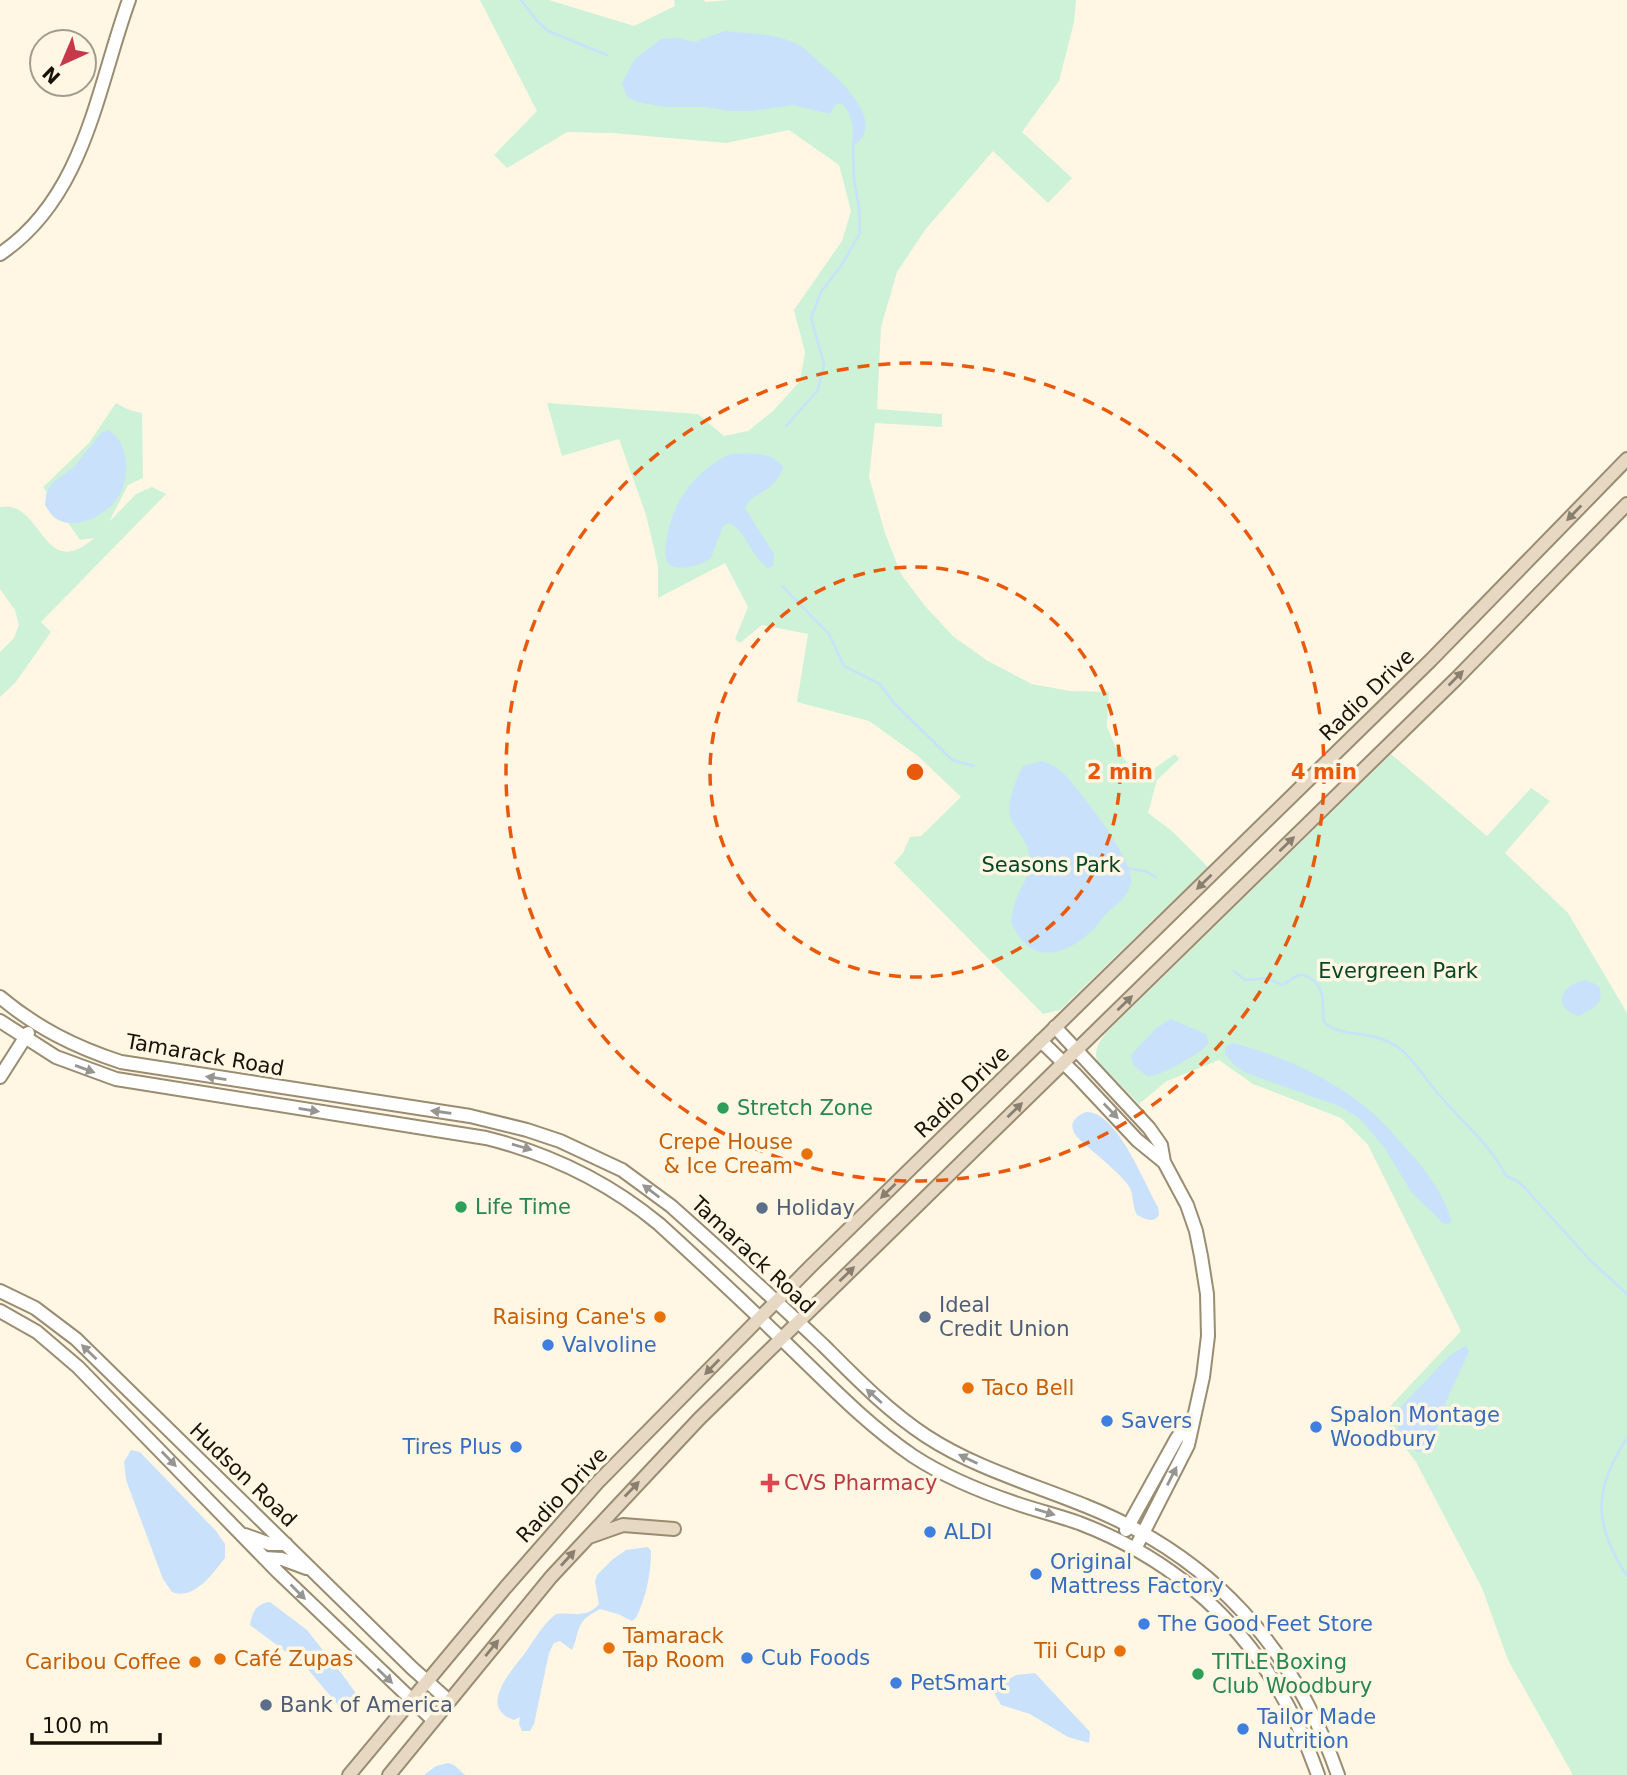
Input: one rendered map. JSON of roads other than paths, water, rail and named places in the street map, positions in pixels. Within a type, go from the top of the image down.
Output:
[{"type":"main road","name":"Radio Drive","points":[[349,1775],[597,1483],[776,1301],[1445,645],[1627,459]]},
{"type":"main road","points":[[388,1775],[585,1539],[699,1419],[1456,679],[1627,504]]},
{"type":"main road","points":[[585,1539],[623,1525],[674,1529]]},
{"type":"street","points":[[0,254],[20,238],[46,208],[78,156],[130,0]]},
{"type":"street","name":"Tamarack Road","points":[[0,997],[34,1024],[82,1049],[141,1066],[470,1116],[560,1141],[622,1170],[681,1214],[890,1410],[942,1446],[992,1470],[1145,1533],[1216,1584],[1268,1639],[1291,1672],[1311,1708],[1338,1775]]},
{"type":"street","name":"Tamarack Road","points":[[0,1021],[24,1039],[76,1066],[135,1083],[460,1133],[535,1151],[589,1175],[642,1210],[862,1416],[916,1458],[980,1490],[1077,1522],[1119,1541],[1171,1572],[1203,1597],[1254,1651],[1291,1709],[1318,1775]]},
{"type":"street","points":[[0,1077],[34,1024]]},
{"type":"street","points":[[1055,1027],[1149,1128],[1161,1145],[1164,1162]]},
{"type":"street","points":[[1041,1041],[1137,1140],[1164,1162],[1177,1181],[1196,1231],[1207,1294],[1208,1336],[1203,1377],[1188,1445],[1135,1549]]},
{"type":"street","name":"Hudson Road","points":[[0,1292],[27,1303],[53,1321],[138,1399],[449,1701]]},
{"type":"street","name":"Hudson Road","points":[[0,1311],[37,1332],[75,1363],[264,1558],[433,1720]]},
{"type":"street","points":[[102,1390],[124,1400],[138,1399]]},
{"type":"street","points":[[126,1415],[141,1414],[162,1423]]},
{"type":"street","points":[[1119,1541],[1177,1438],[1193,1416]]},
{"type":"street","points":[[241,1534],[270,1544],[286,1544]]},
{"type":"street","points":[[264,1558],[285,1560],[313,1571]]},
{"type":"water","points":[[725,31],[782,38],[799,45],[809,53],[837,78],[856,100],[866,123],[864,134],[856,144],[853,143],[850,116],[841,103],[835,105],[830,114],[793,105],[751,111],[665,107],[637,102],[627,97],[622,83],[634,60],[661,39],[677,38],[694,42]]},
{"type":"water","points":[[108,430],[116,436],[124,453],[126,475],[120,495],[108,508],[86,521],[62,522],[51,514],[45,505],[46,494],[52,483],[74,467],[101,433]]},
{"type":"water","points":[[731,454],[766,455],[783,467],[775,482],[753,498],[745,508],[774,554],[773,566],[768,568],[762,563],[735,526],[729,523],[723,526],[711,558],[690,567],[679,568],[668,564],[665,552],[676,507],[699,476]]},
{"type":"water","points":[[1042,761],[1065,775],[1094,811],[1125,859],[1131,883],[1124,897],[1084,938],[1072,946],[1049,953],[1028,946],[1011,922],[1015,902],[1028,875],[1030,862],[1028,848],[1011,819],[1010,800],[1023,766]]},
{"type":"water","points":[[1586,980],[1599,986],[1599,1002],[1578,1016],[1564,1007],[1562,996],[1571,986]]},
{"type":"water","points":[[1171,1019],[1206,1034],[1209,1043],[1180,1064],[1147,1076],[1133,1065],[1131,1055],[1156,1028]]},
{"type":"water","points":[[1233,1043],[1269,1054],[1321,1077],[1368,1109],[1425,1171],[1452,1221],[1443,1223],[1412,1193],[1384,1147],[1359,1118],[1339,1106],[1246,1073],[1225,1054],[1225,1047]]},
{"type":"water","points":[[1086,1112],[1097,1115],[1119,1135],[1158,1207],[1157,1218],[1149,1220],[1137,1215],[1130,1188],[1076,1136],[1072,1124],[1078,1116]]},
{"type":"water","points":[[1466,1345],[1469,1352],[1448,1397],[1432,1442],[1424,1451],[1417,1452],[1398,1428],[1397,1411],[1449,1356]]},
{"type":"water","points":[[131,1450],[140,1452],[216,1531],[225,1544],[225,1558],[202,1584],[188,1593],[172,1592],[163,1579],[126,1480],[124,1462]]},
{"type":"water","points":[[648,1547],[651,1551],[649,1577],[636,1618],[632,1621],[600,1609],[582,1622],[572,1650],[560,1641],[554,1643],[549,1653],[534,1724],[530,1731],[522,1731],[520,1717],[514,1720],[503,1714],[498,1707],[498,1698],[506,1679],[543,1627],[556,1614],[589,1612],[599,1604],[595,1582],[597,1575],[613,1559],[626,1550]]},
{"type":"water","points":[[270,1602],[307,1630],[345,1678],[357,1695],[350,1713],[338,1705],[305,1666],[250,1625],[256,1609]]},
{"type":"water","points":[[1035,1673],[1090,1732],[1089,1743],[1068,1737],[1030,1714],[1001,1705],[992,1689],[1016,1675]]},
{"type":"water","points":[[448,1763],[465,1775],[424,1775],[436,1766]]},
{"type":"waterway","points":[[521,0],[548,31],[607,55]]},
{"type":"waterway","points":[[786,426],[818,390],[824,364],[811,318],[821,292],[841,266],[860,233],[853,143]]},
{"type":"waterway","points":[[782,586],[829,634],[844,666],[880,684],[893,702],[952,760],[974,766]]},
{"type":"waterway","points":[[1126,868],[1145,871],[1156,877]]},
{"type":"waterway","points":[[1234,971],[1245,980],[1267,978],[1282,985],[1298,975],[1307,976],[1321,990],[1323,1017],[1327,1025],[1341,1031],[1377,1038],[1399,1048],[1485,1144],[1506,1176],[1525,1188],[1589,1259],[1627,1294]]},
{"type":"waterway","points":[[1627,1438],[1608,1474],[1602,1507],[1608,1540],[1627,1576]]},
{"type":"place","name":"Stretch Zone","points":[[723,1108]]},
{"type":"place","name":"Crepe House & Ice Cream","points":[[807,1154]]},
{"type":"place","name":"Life Time","points":[[461,1207]]},
{"type":"place","name":"Holiday","points":[[762,1208]]},
{"type":"place","name":"Raising Cane's","points":[[660,1317]]},
{"type":"place","name":"Ideal Credit Union","points":[[925,1317]]},
{"type":"place","name":"Valvoline","points":[[548,1345]]},
{"type":"place","name":"Taco Bell","points":[[968,1388]]},
{"type":"place","name":"Savers","points":[[1107,1421]]},
{"type":"place","name":"Spalon Montage Woodbury","points":[[1316,1427]]},
{"type":"place","name":"Tires Plus","points":[[516,1447]]},
{"type":"place","name":"CVS Pharmacy","points":[[770,1483]]},
{"type":"place","name":"ALDI","points":[[930,1532]]},
{"type":"place","name":"Original Mattress Factory","points":[[1036,1574]]},
{"type":"place","name":"The Good Feet Store","points":[[1144,1624]]},
{"type":"place","name":"Tamarack Tap Room","points":[[609,1648]]},
{"type":"place","name":"Tii Cup","points":[[1120,1651]]},
{"type":"place","name":"Cub Foods","points":[[747,1658]]},
{"type":"place","name":"Café Zupas","points":[[220,1659]]},
{"type":"place","name":"Caribou Coffee","points":[[195,1662]]},
{"type":"place","name":"TITLE Boxing Club Woodbury","points":[[1198,1674]]},
{"type":"place","name":"PetSmart","points":[[896,1683]]},
{"type":"place","name":"Bank of America","points":[[266,1705]]},
{"type":"place","name":"Tailor Made Nutrition","points":[[1243,1729]]},
{"type":"park label","name":"Seasons Park","points":[[1051,865]]},
{"type":"park label","name":"Evergreen Park","points":[[1398,971]]}]
